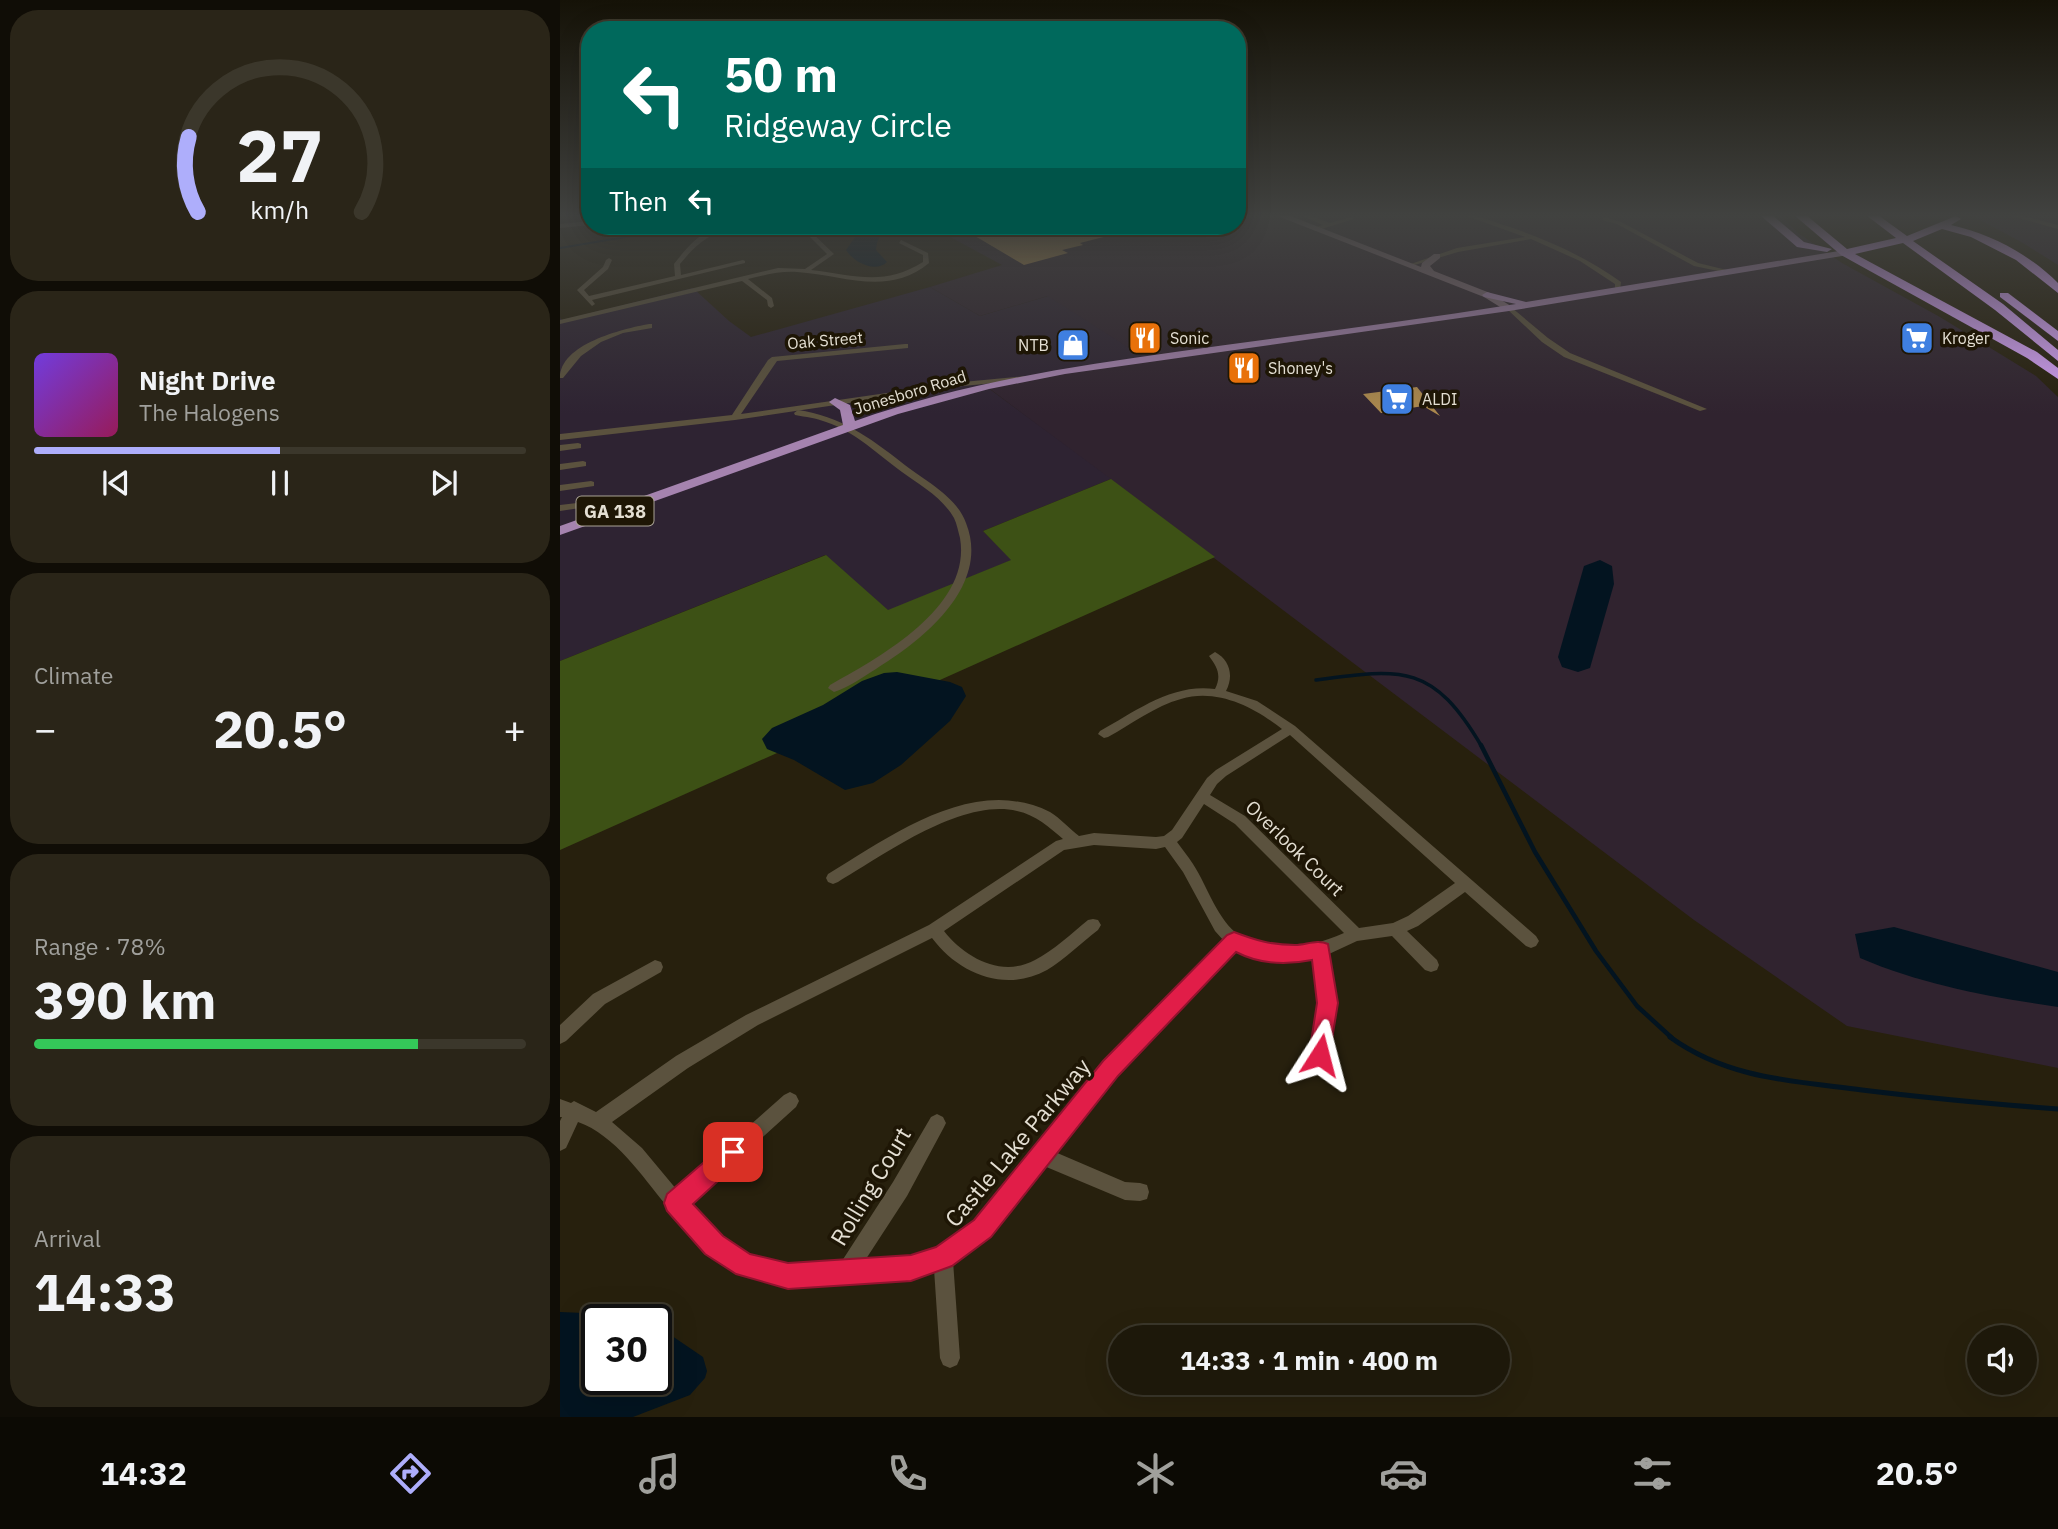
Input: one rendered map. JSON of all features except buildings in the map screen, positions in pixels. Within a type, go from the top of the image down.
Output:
[{"type":"highway","points":[[1897,281],[2011,343],[2058,375]]},
{"type":"highway","points":[[1963,281],[2058,357]]},
{"type":"highway","points":[[1984,281],[2042,322],[2058,337]]},
{"type":"main road","points":[[1634,281],[1649,285]]},
{"type":"main road","name":"Jonesboro Road","points":[[850,427],[918,404],[1026,378],[1509,308],[1669,281]]},
{"type":"main road","points":[[1482,293],[1535,304]]},
{"type":"main road","points":[[1474,313],[1487,302],[1482,293]]},
{"type":"main road","points":[[835,402],[846,408],[850,427]]},
{"type":"main road","points":[[808,442],[829,426],[829,419]]},
{"type":"main road","name":"GA 138","points":[[560,531],[850,427]]},
{"type":"street","points":[[590,281],[580,290],[599,313]]},
{"type":"street","points":[[587,299],[661,281]]},
{"type":"street","points":[[560,322],[730,281]]},
{"type":"street","points":[[747,281],[770,299],[771,306]]},
{"type":"street","points":[[1450,281],[1482,293],[1509,308],[1545,340],[1567,355],[1703,409]]},
{"type":"street","points":[[1617,281],[1620,284],[1617,290]]},
{"type":"street","points":[[1626,281],[1636,287]]},
{"type":"street","points":[[560,376],[573,357],[593,342],[649,326]]},
{"type":"street","name":"Oak Street","points":[[735,417],[775,359],[905,346]]},
{"type":"street","name":"Jonesboro Road","points":[[560,437],[735,417],[1026,378]]},
{"type":"street","name":"Jonesboro Road","points":[[763,413],[813,414],[850,427]]},
{"type":"street","points":[[834,688],[876,665],[918,634],[951,595],[966,559],[967,544],[961,523],[949,505],[850,427]]},
{"type":"street","points":[[560,448],[578,446]]},
{"type":"street","points":[[560,467],[583,464]]},
{"type":"street","points":[[560,489],[591,484]]},
{"type":"street","points":[[560,508],[577,506]]},
{"type":"street","points":[[1215,656],[1223,664],[1226,674],[1225,685],[1218,694]]},
{"type":"street","points":[[1104,734],[1177,696],[1197,692],[1218,694],[1257,704],[1291,729],[1531,941]]},
{"type":"street","points":[[598,1121],[682,1062],[752,1020],[934,930],[1049,852],[1075,841],[1167,841],[1177,834],[1221,773],[1291,729]]},
{"type":"street","name":"Overlook Court","points":[[1202,796],[1240,820],[1356,935]]},
{"type":"street","points":[[833,878],[946,815],[975,805],[1008,804],[1036,810],[1059,822],[1075,841]]},
{"type":"street","points":[[1167,841],[1188,868],[1220,926],[1234,941],[1267,953],[1299,954],[1321,950],[1356,935],[1395,929],[1413,921],[1466,883]]},
{"type":"street","points":[[934,930],[945,947],[962,961],[985,971],[1011,974],[1040,966],[1093,925]]},
{"type":"street","points":[[1395,929],[1431,965]]},
{"type":"street","name":"Castle Lake Parkway","points":[[560,1142],[567,1109],[598,1121],[617,1136],[714,1245],[745,1265],[788,1276],[911,1268],[943,1257],[983,1228],[1111,1068],[1234,941]]},
{"type":"street","points":[[1320,1055],[1327,1003],[1321,950]]},
{"type":"street","points":[[560,1035],[599,999],[655,967]]},
{"type":"street","points":[[676,1203],[790,1101]]},
{"type":"street","name":"Rolling Court","points":[[845,1274],[900,1189],[937,1122]]},
{"type":"street","points":[[1039,1155],[1125,1191],[1140,1192]]},
{"type":"street","points":[[943,1257],[950,1358]]},
{"type":"shaded area","points":[[949,281],[1875,281],[1940,317],[2036,376],[2058,397],[2058,1068],[1847,1026],[1694,920],[986,386],[1048,296],[980,316],[930,287]]},
{"type":"shaded area","points":[[930,287],[980,316],[1048,296],[1143,357],[987,387],[1111,479],[983,531],[1012,560],[888,611],[825,555],[560,661],[560,318],[562,320],[693,288],[751,337]]},
{"type":"green space","points":[[1111,479],[1215,557],[560,850],[560,661],[826,555],[888,610],[1011,560],[983,531]]},
{"type":"water","points":[[1600,560],[1612,566],[1614,584],[1590,668],[1578,672],[1562,667],[1558,657],[1584,566]]},
{"type":"water","points":[[897,672],[950,682],[962,687],[966,696],[950,721],[901,765],[873,783],[845,790],[794,760],[767,749],[762,739],[772,728],[823,705],[862,681],[884,673]]},
{"type":"water","points":[[1894,927],[2058,972],[2058,1007],[1957,989],[1908,976],[1860,958],[1855,934]]},
{"type":"water","points":[[560,1312],[581,1313],[581,1395],[672,1395],[672,1336],[703,1357],[707,1371],[705,1378],[690,1395],[633,1417],[560,1417]]},
{"type":"waterway","points":[[1316,680],[1372,674],[1414,678],[1431,686],[1448,700],[1482,747]]},
{"type":"waterway","points":[[1481,745],[1535,852],[1596,951],[1637,1006],[1672,1038]]},
{"type":"waterway","points":[[1670,1037],[1715,1062],[1762,1076],[1911,1096],[2058,1109]]},
{"type":"place","name":"Sonic","points":[[1145,338]]},
{"type":"place","name":"Kroger","points":[[1917,338]]},
{"type":"place","name":"NTB","points":[[1073,345]]},
{"type":"place","name":"Shoney's","points":[[1244,368]]},
{"type":"place","name":"ALDI","points":[[1397,399]]},
{"type":"route","points":[[733,1152],[676,1203],[714,1245],[745,1265],[788,1276],[911,1268],[943,1257],[965,1244],[983,1228],[1111,1068],[1234,941],[1267,953],[1299,954],[1321,950],[1326,974],[1327,1003],[1320,1055]]}]
